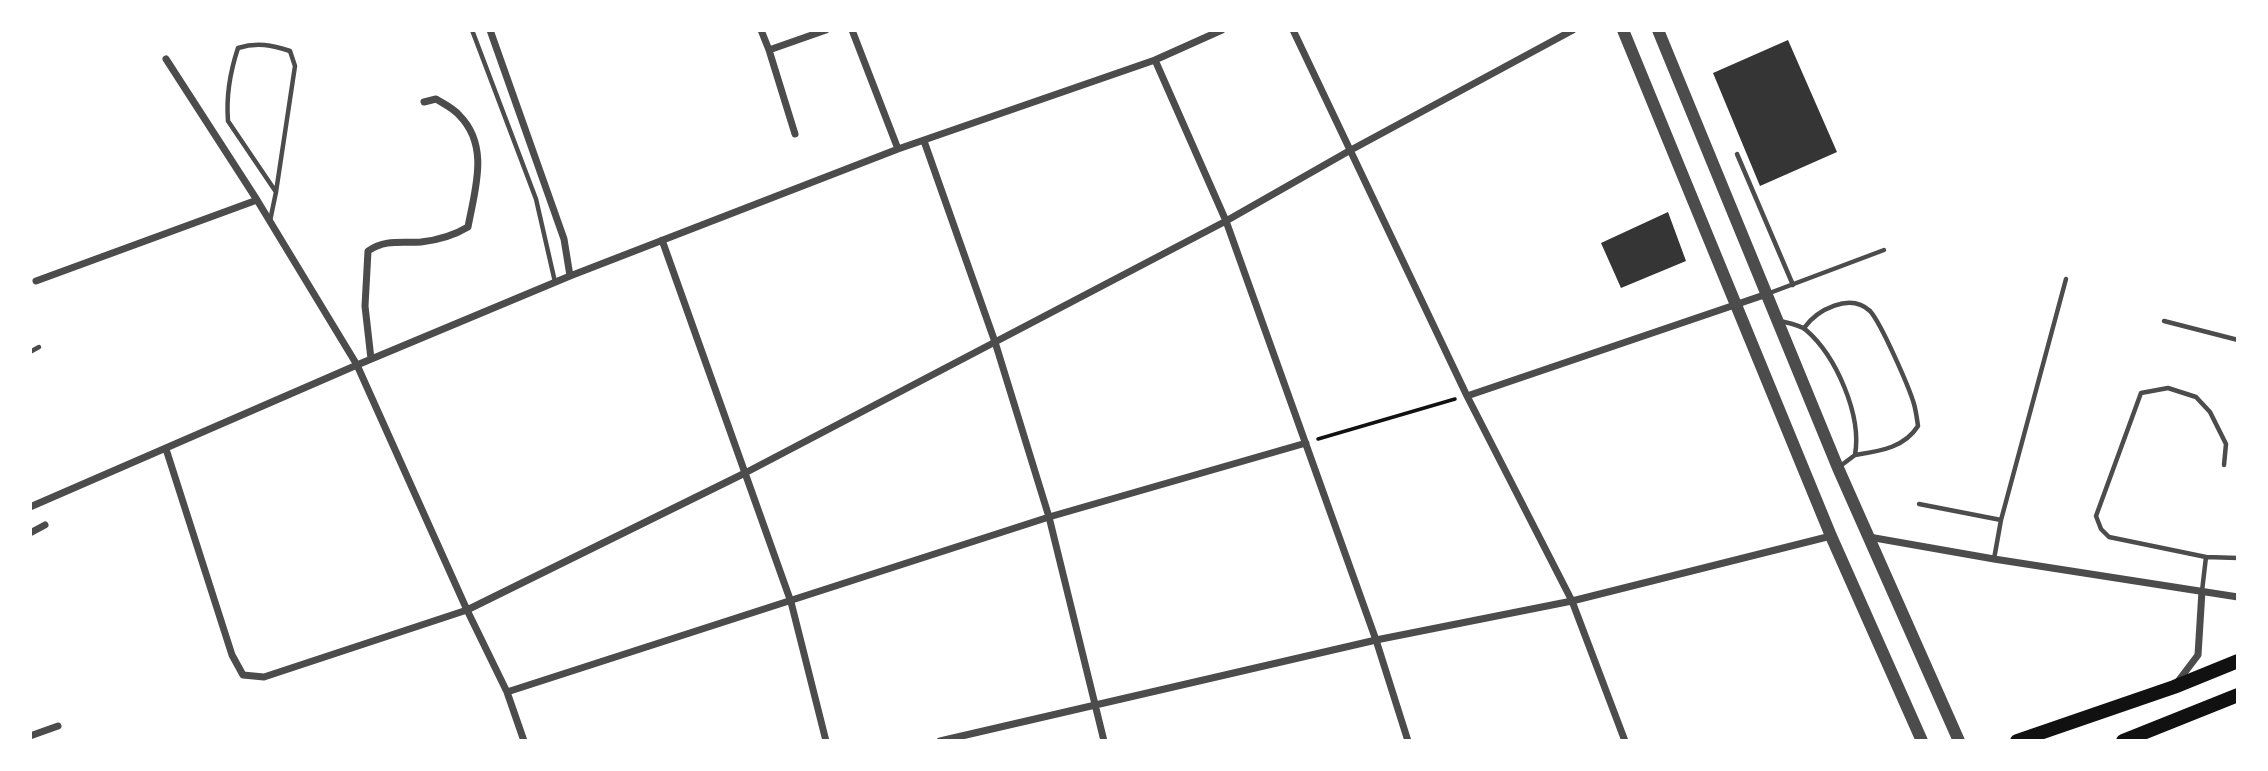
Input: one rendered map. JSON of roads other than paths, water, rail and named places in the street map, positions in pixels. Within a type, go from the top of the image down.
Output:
[{"type":"main road","points":[[2017,741],[2174,687],[2238,661]]},
{"type":"main road","points":[[2128,740],[2238,695]]},
{"type":"street","points":[[490,30],[564,239],[570,276]]},
{"type":"street","points":[[761,30],[795,134]]},
{"type":"street","points":[[769,50],[826,30]]},
{"type":"street","points":[[852,30],[898,149]]},
{"type":"street","points":[[30,507],[555,282],[898,149],[1156,60],[1222,30]]},
{"type":"street","points":[[1293,30],[1467,396],[1572,601],[1625,741]]},
{"type":"street","points":[[166,449],[232,655],[243,674],[264,677],[467,610],[745,473],[1226,221],[1573,30]]},
{"type":"street","points":[[1623,30],[1831,536],[1922,741]]},
{"type":"street","points":[[1658,30],[1838,467],[1959,741]]},
{"type":"street","points":[[166,59],[257,200],[357,365],[467,610],[507,692],[524,741]]},
{"type":"street","points":[[1156,60],[1226,221],[1376,640],[1408,741]]},
{"type":"street","points":[[372,359],[365,306],[368,251],[379,244],[422,242],[452,236],[468,227],[476,188],[479,155],[471,131],[458,113],[436,99],[424,102]]},
{"type":"street","points":[[924,141],[995,342],[1049,517],[1104,741]]},
{"type":"street","points":[[36,281],[257,200]]},
{"type":"street","points":[[662,240],[791,602],[826,741]]},
{"type":"street","points":[[1467,396],[1767,294]]},
{"type":"street","points":[[507,692],[1049,517],[1306,443]]},
{"type":"street","points":[[30,533],[45,525]]},
{"type":"street","points":[[940,741],[1376,640],[1572,601],[1831,536]]},
{"type":"street","points":[[1868,536],[1994,559],[2238,597]]},
{"type":"street","points":[[2174,687],[2198,655],[2202,591]]},
{"type":"street","points":[[30,736],[58,726]]},
{"type":"lane","points":[[472,30],[536,199],[555,282]]},
{"type":"lane","points":[[270,222],[276,192],[295,66],[290,51],[272,45],[250,44],[238,48],[231,69],[228,121],[276,192]]},
{"type":"lane","points":[[1737,154],[1793,285]]},
{"type":"lane","points":[[1767,294],[1884,250]]},
{"type":"lane","points":[[1994,559],[2001,520],[2066,279]]},
{"type":"lane","points":[[1804,328],[1826,308],[1842,304],[1860,305],[1870,312],[1889,347],[1914,405],[1918,426],[1912,436],[1901,444],[1855,455],[1838,467]]},
{"type":"lane","points":[[1777,320],[1804,328],[1832,362],[1849,395],[1856,428],[1855,455]]},
{"type":"lane","points":[[2164,321],[2238,340]]},
{"type":"lane","points":[[30,352],[40,347]]},
{"type":"lane","points":[[2224,465],[2226,444],[2210,412],[2196,397],[2168,388],[2141,393],[2096,516],[2101,529],[2109,537],[2206,557],[2238,558]]},
{"type":"lane","points":[[1919,504],[2001,520]]},
{"type":"lane","points":[[2202,591],[2206,557]]}]
